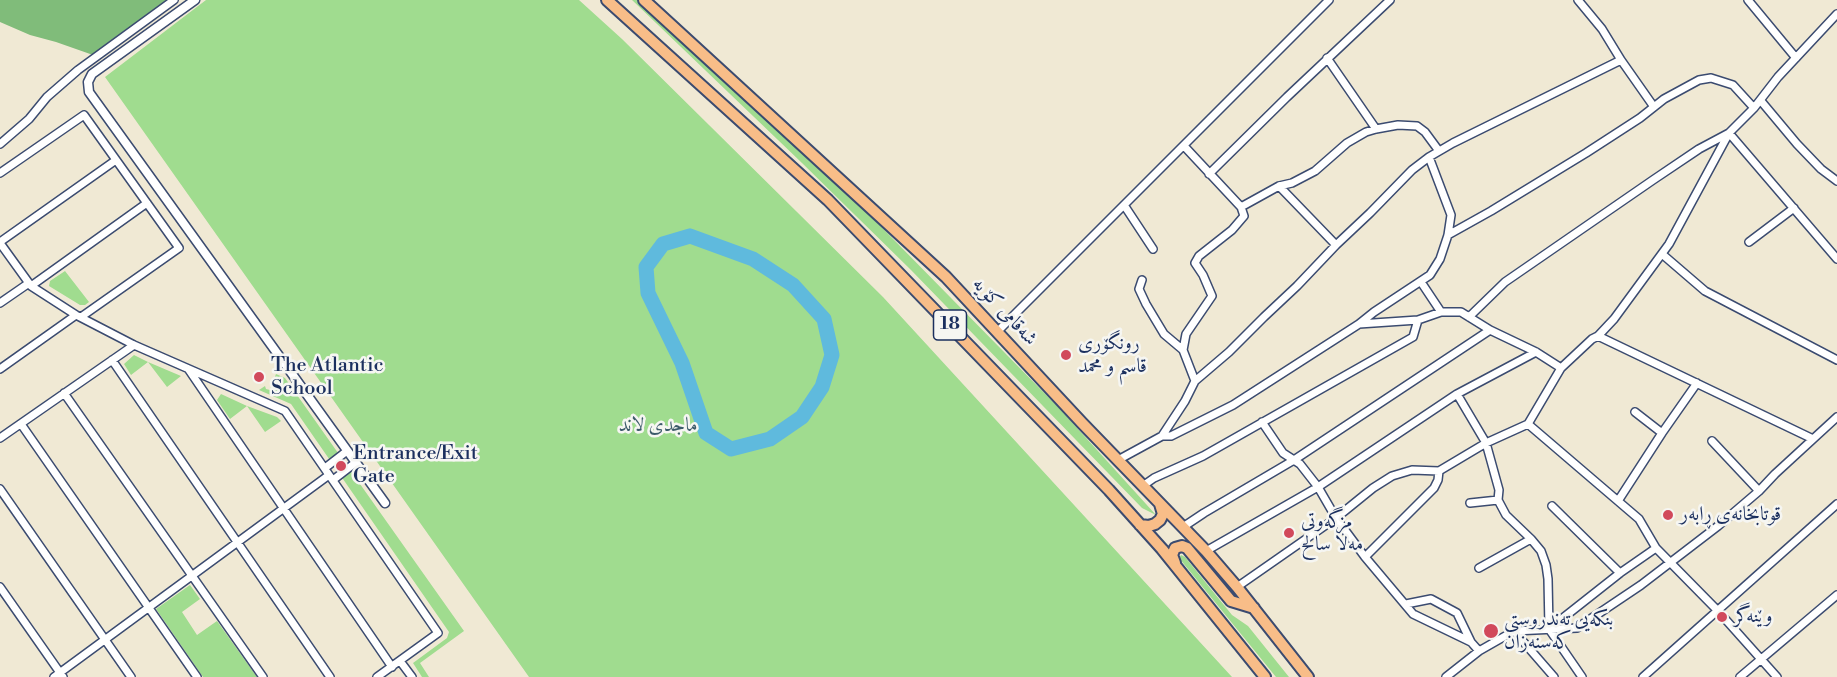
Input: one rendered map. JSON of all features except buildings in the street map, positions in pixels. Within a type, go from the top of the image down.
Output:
[{"type":"highway","name":"18","points":[[607,0],[828,200],[1109,490],[1178,569],[1265,677]]},
{"type":"highway","name":"شەقامی کۆیە","points":[[644,0],[946,278],[1206,551],[1308,677]]},
{"type":"highway","points":[[1140,525],[1149,526],[1160,520],[1162,514],[1160,502]]},
{"type":"highway","points":[[1178,569],[1172,551],[1182,546],[1187,548],[1231,601],[1254,608]]},
{"type":"street","points":[[0,144],[29,119],[47,97],[78,70],[174,0]]},
{"type":"street","points":[[195,0],[92,74],[88,79],[88,89],[385,503]]},
{"type":"street","points":[[997,332],[1329,0]]},
{"type":"street","points":[[1209,174],[1390,0]]},
{"type":"street","points":[[1578,0],[1602,29],[1654,107]]},
{"type":"street","points":[[1748,0],[1797,58]]},
{"type":"street","points":[[1469,317],[1505,282],[1662,173],[1729,133],[1837,14]]},
{"type":"street","points":[[1328,58],[1376,129]]},
{"type":"street","points":[[1118,460],[1162,436],[1195,381],[1229,352],[1297,286],[1412,170],[1439,151],[1621,60]]},
{"type":"street","points":[[1448,235],[1586,153],[1682,88],[1699,80],[1711,78],[1733,85],[1754,108]]},
{"type":"street","points":[[1761,100],[1797,144],[1821,169],[1837,181]]},
{"type":"street","points":[[0,173],[84,115],[179,248],[0,369]]},
{"type":"street","points":[[1241,207],[1279,186],[1292,183],[1315,171],[1347,143],[1376,129],[1398,125],[1417,126],[1425,132],[1439,151]]},
{"type":"street","points":[[1729,133],[1837,259]]},
{"type":"street","points":[[1237,587],[1392,476],[1412,470],[1439,471],[1486,443],[1528,424],[1561,368],[1614,319],[1662,254],[1729,133]]},
{"type":"street","points":[[1183,350],[1186,334],[1212,296],[1195,263],[1198,256],[1232,230],[1244,216],[1241,207],[1184,146]]},
{"type":"street","points":[[1162,436],[1171,436],[1233,405],[1430,275],[1440,259],[1448,235],[1451,215],[1429,157]]},
{"type":"street","points":[[116,160],[0,242],[30,285],[78,316],[134,345],[285,411],[438,633],[377,677]]},
{"type":"street","points":[[1279,186],[1336,245]]},
{"type":"street","points":[[0,303],[30,285],[147,203]]},
{"type":"street","points":[[1124,205],[1153,249]]},
{"type":"street","points":[[1749,242],[1794,208]]},
{"type":"street","points":[[1662,254],[1705,291],[1837,360]]},
{"type":"street","points":[[1142,280],[1139,289],[1154,320],[1164,334],[1183,350],[1195,381]]},
{"type":"street","points":[[1421,282],[1441,312]]},
{"type":"street","points":[[1359,324],[1418,320],[1441,312],[1461,312],[1561,368]]},
{"type":"street","points":[[1144,485],[1154,478],[1203,456],[1413,337],[1418,320]]},
{"type":"street","points":[[1183,527],[1294,460],[1490,330]]},
{"type":"street","points":[[1598,336],[1813,439]]},
{"type":"street","points":[[0,438],[134,345]]},
{"type":"street","points":[[1206,551],[1318,488],[1457,394],[1536,352]]},
{"type":"street","points":[[112,360],[330,677]]},
{"type":"street","points":[[189,370],[392,667]]},
{"type":"street","points":[[1618,501],[1697,383]]},
{"type":"street","points":[[64,393],[263,677]]},
{"type":"street","points":[[1457,394],[1486,443],[1497,484],[1498,500],[1506,515],[1541,551],[1546,565],[1549,629],[1582,677]]},
{"type":"street","points":[[1635,411],[1662,433]]},
{"type":"street","points":[[1446,677],[1479,651],[1514,631],[1577,628],[1641,585],[1718,526],[1759,491],[1837,417]]},
{"type":"street","points":[[1262,422],[1283,453],[1300,464],[1365,557],[1413,614],[1471,642]]},
{"type":"street","points":[[21,424],[197,677]]},
{"type":"street","points":[[1528,424],[1639,519],[1656,548],[1718,611],[1777,677]]},
{"type":"street","points":[[1712,441],[1759,491]]},
{"type":"street","points":[[325,468],[347,451]]},
{"type":"street","points":[[0,587],[59,676],[284,508],[355,463]]},
{"type":"street","points":[[1365,557],[1434,488],[1439,471]]},
{"type":"street","points":[[0,489],[131,677]]},
{"type":"street","points":[[1470,503],[1498,500]]},
{"type":"street","points":[[1643,677],[1837,504]]},
{"type":"street","points":[[1552,506],[1620,573]]},
{"type":"street","points":[[1479,568],[1531,539]]},
{"type":"street","points":[[1549,629],[1656,548]]},
{"type":"street","points":[[1740,677],[1837,595]]},
{"type":"street","points":[[1406,604],[1431,599],[1457,613],[1471,642],[1479,651]]},
{"type":"street","points":[[1514,631],[1554,677]]},
{"type":"street","points":[[400,661],[412,677]]},
{"type":"green space","points":[[0,0],[170,0],[93,55],[30,35],[0,22]]},
{"type":"green space","name":"ماجدی لاند","points":[[206,0],[579,0],[622,39],[883,297],[1232,677],[529,677],[105,77]]},
{"type":"green space","points":[[632,0],[637,0],[703,53],[794,138],[1058,407],[1156,515],[1142,508],[911,270]]},
{"type":"green space","points":[[65,271],[89,302],[85,305],[80,305],[49,286],[50,281]]},
{"type":"green space","points":[[134,355],[148,362],[131,375],[124,364]]},
{"type":"green space","points":[[148,362],[181,376],[167,387]]},
{"type":"green space","points":[[276,374],[285,378],[464,631],[420,663],[429,677],[422,677],[413,663],[447,638],[449,632],[291,404],[259,390],[265,386],[270,390]]},
{"type":"green space","points":[[221,394],[247,406],[230,419],[217,400]]},
{"type":"green space","points":[[247,406],[277,417],[281,421],[265,432]]},
{"type":"green space","points":[[1181,555],[1232,615],[1248,626],[1289,677],[1276,677],[1179,558]]},
{"type":"green space","points":[[190,585],[200,599],[182,612],[197,635],[217,621],[257,677],[203,677],[156,609]]},
{"type":"waterway","points":[[690,236],[753,259],[793,285],[824,319],[832,355],[822,387],[802,417],[770,439],[731,449],[706,433],[682,363],[648,293],[646,267],[663,244],[690,236]]},
{"type":"place","name":"رونگۆری قاسم و محمد","points":[[1066,355]]},
{"type":"place","name":"The Atlantic School","points":[[259,377]]},
{"type":"place","name":"Entrance/Exit Gate","points":[[341,466]]},
{"type":"place","name":"قوتابخانەی ڕابەر","points":[[1668,515]]},
{"type":"place","name":"مزگەوتی مەلا سالح","points":[[1289,533]]},
{"type":"place","name":"وێنەگر","points":[[1722,617]]},
{"type":"place","name":"بنکەیی تەندروستی کەسنەزان","points":[[1491,631]]}]
